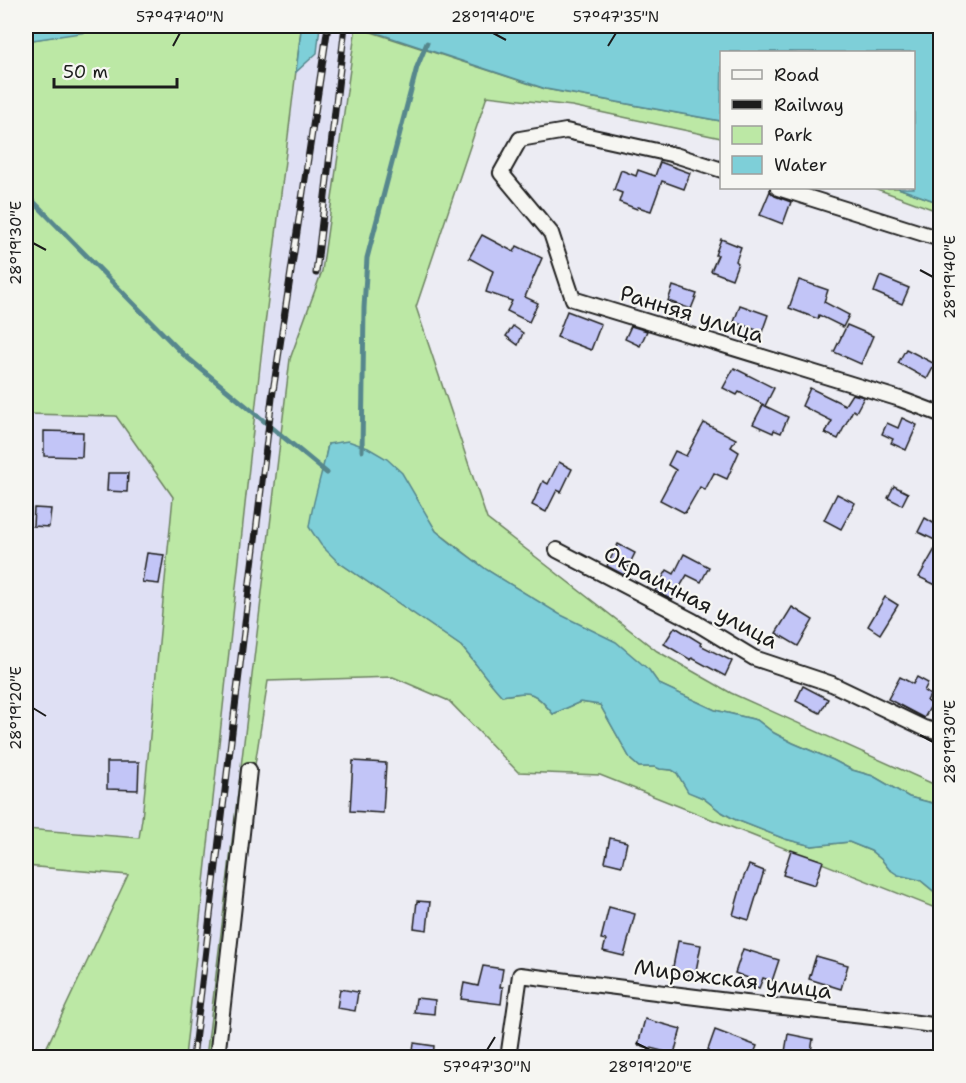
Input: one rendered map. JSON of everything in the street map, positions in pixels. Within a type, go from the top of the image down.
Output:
[{"type":"street","name":"Ранняя улица","points":[[720,169],[675,155],[566,131],[520,139],[501,173],[551,233],[573,299],[900,399],[940,414]]},
{"type":"street","points":[[781,189],[940,239]]},
{"type":"street","name":"Окраинная улица","points":[[557,549],[693,621],[754,658],[832,684],[924,728],[940,732]]},
{"type":"street","points":[[218,1058],[249,770]]},
{"type":"street","name":"Мирожская улица","points":[[507,1058],[520,975],[940,1026]]},
{"type":"shaded area","points":[[320,26],[356,26],[322,271],[290,359],[206,1057],[185,1058],[248,477],[296,72],[317,53]]},
{"type":"shaded area","points":[[26,414],[116,416],[173,497],[141,839],[26,829]]},
{"type":"green space","points":[[118,26],[299,26],[301,30],[261,357],[185,1057],[42,1057],[128,875],[26,866],[26,829],[139,838],[173,497],[116,416],[26,414],[26,41]]},
{"type":"green space","points":[[356,26],[362,26],[362,29],[545,89],[720,121],[720,138],[572,106],[487,96],[416,307],[487,519],[657,651],[731,693],[940,787],[940,805],[909,797],[873,776],[852,770],[793,743],[774,733],[757,720],[715,710],[659,684],[649,670],[487,570],[436,531],[424,512],[328,444],[324,465],[337,561],[461,646],[502,696],[531,694],[541,700],[553,714],[580,702],[600,705],[631,760],[639,767],[672,770],[677,773],[688,791],[703,798],[720,811],[734,819],[785,839],[812,846],[849,842],[871,851],[889,869],[920,880],[940,894],[940,910],[600,775],[518,772],[449,701],[393,677],[268,681],[254,771],[223,1057],[206,1058],[290,359],[322,271]]},
{"type":"green space","points":[[877,189],[901,189],[940,203],[940,212]]},
{"type":"water","points":[[26,26],[128,26],[26,41]]},
{"type":"water","points":[[299,26],[320,26],[317,53],[296,72],[301,30]]},
{"type":"water","points":[[362,26],[940,26],[940,203],[901,189],[915,189],[915,51],[720,51],[720,121],[546,89],[362,28]]},
{"type":"water","points":[[348,441],[368,448],[387,459],[402,473],[436,531],[452,544],[487,570],[559,614],[616,642],[649,670],[659,684],[715,710],[757,720],[774,733],[793,743],[852,770],[873,776],[909,797],[940,805],[940,894],[920,880],[898,875],[871,851],[849,842],[812,846],[785,839],[734,819],[703,798],[688,792],[677,773],[672,770],[639,767],[631,760],[600,705],[580,702],[553,714],[541,700],[531,694],[502,696],[461,646],[337,561],[321,545],[309,527],[328,444]]},
{"type":"building","points":[[660,162],[690,173],[684,189],[662,181],[651,211],[638,207],[637,209],[619,202],[622,193],[614,190],[621,170],[636,176],[638,170],[655,176]]},
{"type":"building","points":[[770,191],[775,196],[791,202],[783,224],[760,215]]},
{"type":"building","points":[[482,235],[514,252],[517,246],[542,258],[525,297],[538,303],[529,322],[507,311],[512,301],[486,292],[493,271],[469,258]]},
{"type":"building","points":[[721,239],[741,247],[732,279],[711,271],[718,255],[715,255]]},
{"type":"building","points":[[880,276],[909,288],[902,304],[874,292]]},
{"type":"building","points":[[799,280],[828,290],[824,302],[849,315],[843,327],[819,315],[818,319],[789,308]]},
{"type":"building","points":[[673,286],[697,294],[691,309],[668,301]]},
{"type":"building","points":[[740,305],[768,315],[762,332],[734,322]]},
{"type":"building","points":[[567,311],[601,324],[591,350],[557,337]]},
{"type":"building","points":[[847,325],[873,336],[861,364],[834,352]]},
{"type":"building","points":[[513,326],[523,333],[518,345],[506,336]]},
{"type":"building","points":[[631,326],[647,331],[640,346],[625,339]]},
{"type":"building","points":[[906,349],[935,364],[927,379],[898,363]]},
{"type":"building","points":[[734,368],[774,388],[765,406],[788,417],[781,433],[774,430],[773,433],[753,424],[764,405],[739,392],[737,395],[723,388]]},
{"type":"building","points":[[810,388],[845,405],[852,394],[864,397],[856,412],[853,410],[838,439],[825,433],[832,421],[802,406]]},
{"type":"building","points":[[902,418],[917,425],[906,450],[891,443],[893,439],[882,434],[887,423],[898,428]]},
{"type":"building","points":[[704,423],[736,439],[731,447],[739,452],[727,479],[714,473],[705,490],[700,487],[685,513],[660,500],[676,470],[668,465],[675,451],[686,456]]},
{"type":"building","points":[[44,431],[83,432],[82,457],[44,456]]},
{"type":"building","points":[[559,462],[572,469],[561,492],[557,490],[546,512],[532,505],[543,481],[548,484]]},
{"type":"building","points":[[108,473],[128,473],[127,492],[107,491]]},
{"type":"building","points":[[894,486],[908,493],[902,505],[888,498]]},
{"type":"building","points":[[837,494],[855,503],[841,529],[824,520]]},
{"type":"building","points":[[34,508],[51,509],[49,527],[33,526]]},
{"type":"building","points":[[925,518],[940,527],[940,587],[919,577],[939,542],[918,532]]},
{"type":"building","points":[[618,544],[635,553],[624,575],[607,566]]},
{"type":"building","points":[[147,553],[164,555],[159,584],[142,582]]},
{"type":"building","points":[[684,554],[709,567],[701,582],[687,575],[672,600],[655,591],[667,570],[674,574]]},
{"type":"building","points":[[885,597],[898,605],[880,634],[868,626]]},
{"type":"building","points":[[792,607],[813,620],[798,646],[776,633]]},
{"type":"building","points":[[675,627],[701,643],[700,645],[732,661],[725,676],[664,644]]},
{"type":"building","points":[[900,677],[913,684],[917,677],[928,683],[924,691],[930,695],[927,701],[932,704],[924,718],[888,699]]},
{"type":"building","points":[[803,686],[828,699],[820,713],[796,701]]},
{"type":"building","points":[[353,761],[386,763],[383,813],[350,811]]},
{"type":"building","points":[[107,762],[139,762],[138,790],[107,789]]},
{"type":"building","points":[[610,838],[627,842],[622,866],[605,862]]},
{"type":"building","points":[[791,850],[823,861],[815,885],[783,875]]},
{"type":"building","points":[[749,865],[764,871],[749,920],[733,915]]},
{"type":"building","points":[[417,901],[430,902],[427,930],[414,928]]},
{"type":"building","points":[[609,907],[635,914],[624,956],[603,951],[606,940],[601,939]]},
{"type":"building","points":[[678,941],[701,945],[695,976],[672,972]]},
{"type":"building","points":[[743,949],[779,960],[772,981],[763,978],[759,988],[746,984],[748,978],[735,973]]},
{"type":"building","points":[[816,956],[848,965],[841,989],[809,979]]},
{"type":"building","points":[[483,966],[503,969],[500,987],[503,987],[501,1004],[461,999],[464,983],[478,986]]},
{"type":"building","points":[[340,989],[358,992],[355,1011],[337,1008]]},
{"type":"building","points":[[416,998],[435,1000],[434,1014],[414,1012]]},
{"type":"building","points":[[645,1019],[681,1029],[674,1054],[638,1045]]},
{"type":"building","points":[[715,1030],[757,1046],[752,1058],[705,1058]]},
{"type":"building","points":[[788,1034],[813,1039],[810,1058],[784,1058]]},
{"type":"building","points":[[414,1043],[434,1046],[433,1058],[412,1058]]},
{"type":"waterway","points":[[362,451],[367,258],[417,67],[427,43]]},
{"type":"waterway","points":[[26,194],[183,354],[327,473]]},
{"type":"railway","points":[[193,1058],[272,398],[328,26]]},
{"type":"railway","points":[[316,273],[345,26]]}]
